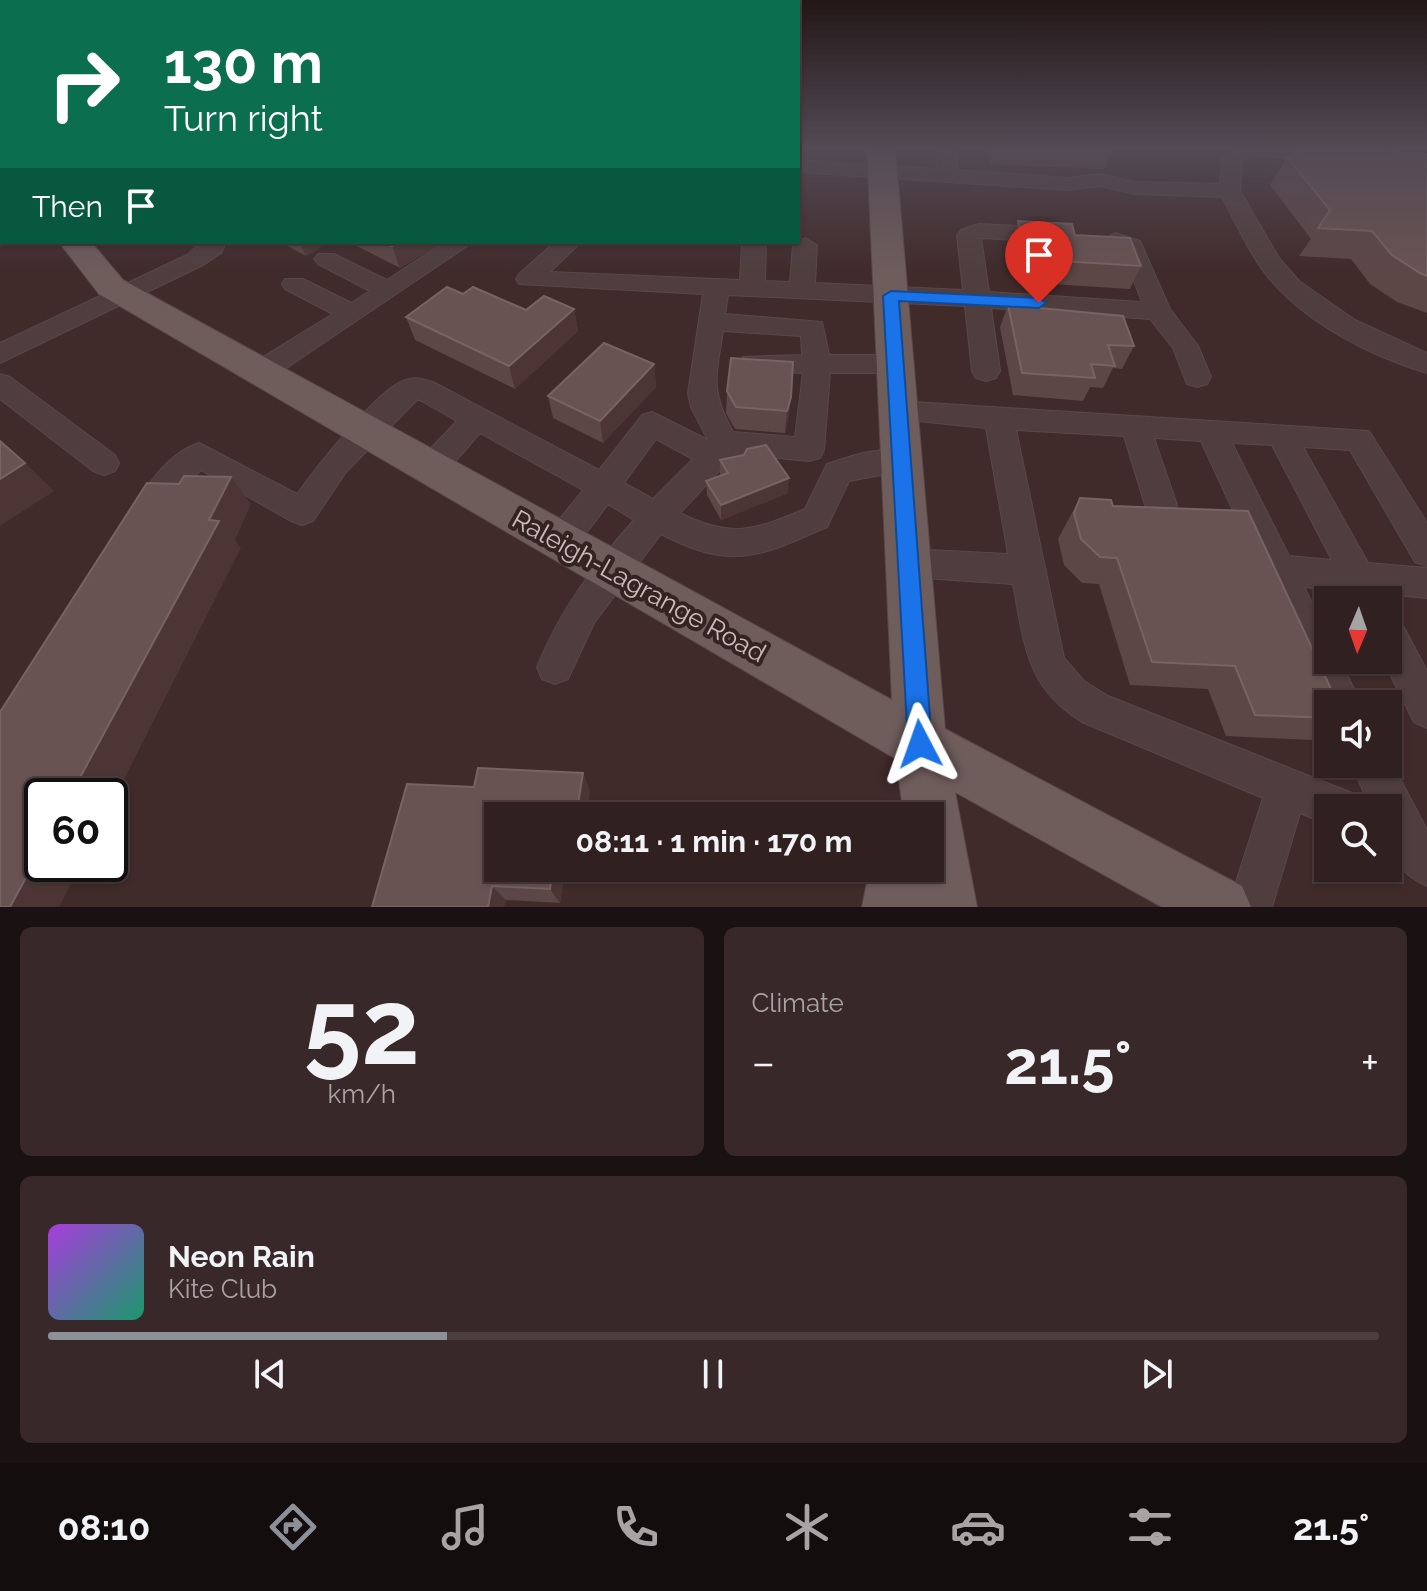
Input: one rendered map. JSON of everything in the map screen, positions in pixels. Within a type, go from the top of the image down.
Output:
[{"type":"main road","points":[[884,189],[920,744],[947,907]]},
{"type":"main road","name":"Raleigh-Lagrange Road","points":[[77,244],[111,287],[920,744],[1226,906]]},
{"type":"main road","points":[[910,802],[920,744]]},
{"type":"main road","points":[[892,907],[896,882]]},
{"type":"lane","points":[[1089,189],[1103,193],[1132,189]]},
{"type":"lane","points":[[1177,189],[1229,191],[1277,273],[1362,336],[1427,364]]},
{"type":"lane","points":[[986,371],[969,235],[972,232],[1117,240],[1132,246],[1158,311],[1185,346],[1197,377]]},
{"type":"lane","points":[[0,354],[195,260],[213,248],[214,244]]},
{"type":"lane","points":[[260,372],[458,244]]},
{"type":"lane","points":[[567,244],[528,279],[979,299],[1158,311]]},
{"type":"lane","points":[[752,289],[754,244]]},
{"type":"lane","points":[[802,291],[805,245]]},
{"type":"lane","points":[[326,259],[388,290]]},
{"type":"lane","points":[[294,284],[352,314]]},
{"type":"lane","points":[[712,322],[813,328],[817,366],[809,450],[724,442],[702,400],[712,322],[717,287]]},
{"type":"lane","points":[[707,362],[817,366],[895,364]]},
{"type":"lane","points":[[0,384],[104,463]]},
{"type":"lane","points":[[129,543],[171,478],[199,455],[302,512],[335,464],[411,388],[423,389],[704,539],[726,544],[757,543],[816,518],[838,472]]},
{"type":"lane","points":[[898,411],[1359,439],[1427,552]]},
{"type":"lane","points":[[428,467],[478,418]]},
{"type":"lane","points":[[999,418],[1048,666],[1071,694],[1095,709],[1314,798]]},
{"type":"lane","points":[[559,540],[652,423],[714,457],[838,472],[881,462],[902,461]]},
{"type":"lane","points":[[1135,426],[1161,505]]},
{"type":"lane","points":[[1211,430],[1335,690]]},
{"type":"lane","points":[[1281,434],[1363,586]]},
{"type":"lane","points":[[555,667],[562,641],[613,571],[657,515],[714,457]]},
{"type":"lane","points":[[908,563],[1027,570]]},
{"type":"lane","points":[[1277,570],[1354,586]]},
{"type":"lane","points":[[1389,586],[1427,583]]},
{"type":"lane","points":[[1402,661],[1427,709]]},
{"type":"lane","points":[[1377,778],[1407,843]]},
{"type":"lane","points":[[1226,906],[1287,787]]},
{"type":"building","points":[[1313,189],[1427,189],[1427,276],[1392,255],[1372,231],[1318,228],[1330,210]]},
{"type":"building","points":[[1018,221],[1072,224],[1075,235],[1130,238],[1141,266],[1027,259]]},
{"type":"building","points":[[447,287],[463,294],[473,287],[526,310],[544,296],[574,309],[509,366],[406,317]]},
{"type":"building","points":[[1008,305],[1123,316],[1134,346],[1108,345],[1115,366],[1091,364],[1095,378],[1022,373]]},
{"type":"building","points":[[604,343],[654,364],[600,421],[548,396]]},
{"type":"building","points":[[731,358],[793,362],[787,411],[736,407],[727,391]]},
{"type":"building","points":[[0,441],[25,463],[0,479]]},
{"type":"building","points":[[766,445],[789,478],[721,505],[706,481],[728,473],[720,460],[744,455],[747,449]]},
{"type":"building","points":[[184,476],[231,477],[209,520],[219,521],[80,778],[24,778],[24,881],[10,907],[0,907],[0,712],[147,483],[179,484]]},
{"type":"building","points":[[1080,498],[1111,500],[1113,506],[1248,511],[1314,653],[1314,674],[1324,674],[1331,690],[1314,690],[1314,717],[1255,715],[1235,666],[1152,662],[1117,558],[1100,557],[1081,539],[1074,513]]},
{"type":"building","points":[[478,768],[583,773],[578,802],[484,802],[484,882],[551,882],[550,889],[492,886],[488,907],[372,907],[407,784],[474,787]]},
{"type":"route","points":[[920,744],[891,296],[1039,303]]}]
